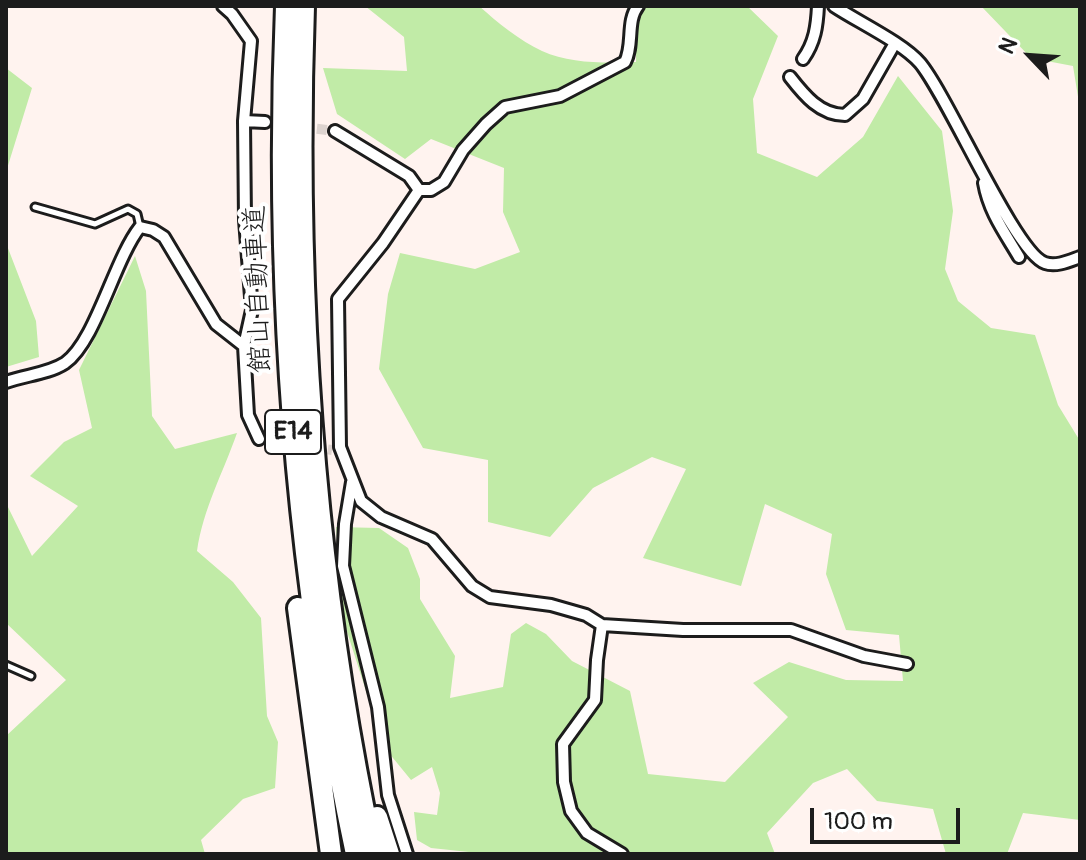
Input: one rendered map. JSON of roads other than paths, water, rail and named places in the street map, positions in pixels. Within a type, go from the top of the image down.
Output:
[{"type":"highway","name":"館山自動車道","points":[[286,6],[285,302],[294,454],[309,591],[331,730],[356,854]]},
{"type":"highway","name":"館山自動車道","points":[[304,6],[301,232],[307,377],[321,543],[348,726],[373,854]]},
{"type":"highway","points":[[285,302],[279,376],[295,587],[331,854]]},
{"type":"highway","points":[[311,701],[319,854]]},
{"type":"highway","points":[[348,726],[389,854]]},
{"type":"street","points":[[223,6],[251,41],[244,121],[245,220],[252,310],[244,346],[248,415],[259,439]]},
{"type":"street","points":[[419,190],[431,190],[444,182],[463,150],[505,107],[560,96],[625,62],[630,52],[633,13],[638,6]]},
{"type":"street","points":[[803,59],[818,28],[818,6]]},
{"type":"street","points":[[834,6],[918,60],[931,77],[997,200],[1035,258],[1047,264],[1061,264],[1080,257]]},
{"type":"street","points":[[790,77],[807,98],[821,109],[845,115],[863,99],[895,43]]},
{"type":"street","points":[[244,121],[265,122]]},
{"type":"street","points":[[335,131],[409,176],[419,190]]},
{"type":"street","points":[[984,173],[987,199],[1001,231],[1019,257]]},
{"type":"street","points":[[419,190],[383,243],[338,299],[336,448],[361,501],[381,517],[432,539],[472,586],[490,597],[551,605],[586,615],[602,625],[683,630],[791,630],[864,656],[907,664]]},
{"type":"street","points":[[6,382],[62,365],[72,357],[97,313],[128,242],[140,227],[164,237],[216,324],[244,346]]},
{"type":"street","points":[[353,480],[345,524],[343,566],[378,707],[388,795],[407,854]]},
{"type":"street","points":[[602,625],[595,700],[563,744],[564,782],[571,811],[587,833],[622,854]]},
{"type":"lane","points":[[35,207],[95,224],[128,209],[137,214],[140,227]]},
{"type":"lane","points":[[6,665],[31,676]]},
{"type":"tunnel","points":[[302,127],[335,131]]},
{"type":"tunnel","points":[[259,439],[297,445]]},
{"type":"tunnel","points":[[313,447],[332,450]]}]
